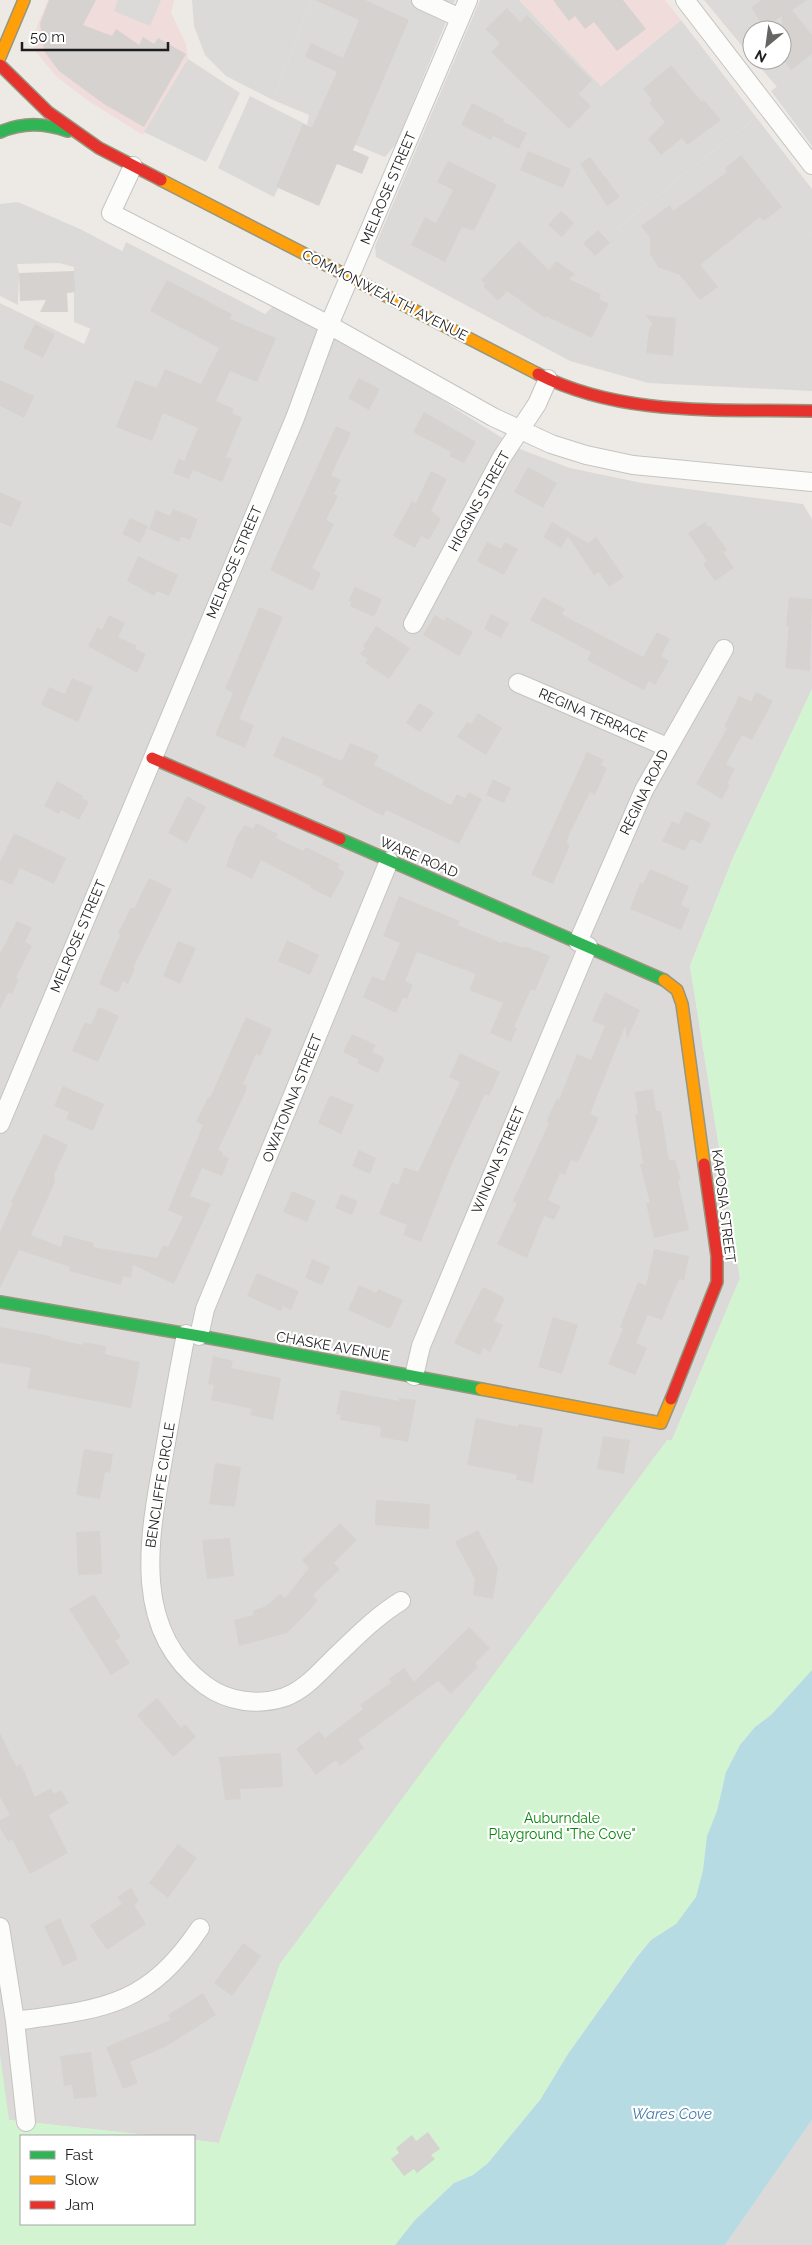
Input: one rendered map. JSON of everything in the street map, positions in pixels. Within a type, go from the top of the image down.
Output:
[{"type":"street","points":[[0,57],[24,0]]},
{"type":"street","points":[[421,0],[460,18]]},
{"type":"street","name":"MELROSE STREET","points":[[0,1124],[295,418],[329,325],[468,0]]},
{"type":"street","points":[[685,0],[812,165]]},
{"type":"street","name":"COMMONWEALTH AVENUE","points":[[0,65],[48,112],[85,139],[133,166],[548,378],[595,395],[637,404],[696,409],[812,411]]},
{"type":"street","points":[[0,132],[33,123],[57,127],[85,139]]},
{"type":"street","points":[[133,166],[111,214],[329,325],[520,430],[570,450],[618,462],[812,482]]},
{"type":"street","name":"HIGGINS STREET","points":[[413,624],[502,457],[537,404],[548,378]]},
{"type":"street","name":"REGINA ROAD","points":[[583,944],[625,828],[667,747],[724,649]]},
{"type":"street","name":"REGINA TERRACE","points":[[518,683],[667,747]]},
{"type":"street","name":"WARE ROAD","points":[[152,758],[662,978],[673,985]]},
{"type":"street","name":"OWATONNA STREET","points":[[192,1335],[205,1309],[390,861]]},
{"type":"street","name":"WINONA STREET","points":[[414,1376],[421,1346],[583,944]]},
{"type":"street","name":"KAPOSIA STREET","points":[[660,1423],[714,1294],[718,1268],[682,1004],[673,985]]},
{"type":"street","name":"CHASKE AVENUE","points":[[0,1302],[192,1335],[660,1423]]},
{"type":"street","name":"BENCLIFFE CIRCLE","points":[[192,1335],[154,1510],[149,1564],[156,1613],[169,1644],[182,1664],[198,1680],[226,1696],[243,1701],[277,1699],[305,1685],[378,1617],[401,1601]]},
{"type":"street","points":[[0,1927],[15,2021],[26,2122]]},
{"type":"street","points":[[15,2021],[99,2008],[126,1998],[149,1985],[171,1966],[200,1928]]},
{"type":"shaded area","points":[[48,0],[174,0],[171,13],[186,44],[188,59],[143,135],[90,102],[57,77],[34,50],[37,26]]},
{"type":"shaded area","points":[[118,0],[161,0],[150,26],[114,11]]},
{"type":"shaded area","points":[[192,0],[311,0],[273,100],[226,76],[205,55],[194,26]]},
{"type":"shaded area","points":[[311,0],[455,0],[396,144],[385,157],[307,125],[309,115],[273,100]]},
{"type":"shaded area","points":[[480,0],[519,0],[601,86],[681,20],[756,117],[617,228],[701,322],[812,233],[812,391],[648,383],[570,361],[376,257],[375,246]]},
{"type":"shaded area","points":[[519,0],[665,0],[681,20],[601,86]]},
{"type":"shaded area","points":[[704,0],[812,0],[812,60],[777,87],[763,70],[792,70],[792,20],[742,20],[742,46]]},
{"type":"shaded area","points":[[188,59],[240,93],[206,162],[144,132]]},
{"type":"shaded area","points":[[812,60],[812,146],[771,91]]},
{"type":"shaded area","points":[[250,96],[307,125],[274,197],[218,168]]},
{"type":"shaded area","points":[[756,117],[812,189],[812,233],[701,323],[617,228]]},
{"type":"shaded area","points":[[18,202],[80,229],[124,252],[91,329],[74,322],[74,267],[59,263],[17,264],[19,273],[18,305],[0,296],[0,204]]},
{"type":"shaded area","points":[[126,242],[265,314],[280,299],[520,449],[570,468],[642,483],[803,504],[812,519],[812,689],[733,858],[690,966],[740,1278],[672,1440],[280,1964],[219,2143],[195,2140],[195,2135],[147,2135],[9,2120],[0,2071],[0,303],[84,344]]},
{"type":"shaded area","points":[[812,2120],[812,2245],[725,2245]]},
{"type":"green space","name":"Auburndale Playground \"The Cove\"","points":[[812,689],[812,1670],[771,1715],[755,1727],[740,1745],[726,1772],[717,1811],[707,1836],[703,1870],[696,1897],[676,1924],[651,1940],[636,1957],[568,2054],[540,2100],[488,2163],[473,2175],[454,2183],[415,2220],[395,2245],[0,2245],[0,2055],[9,2120],[147,2135],[20,2135],[20,2225],[195,2225],[195,2140],[219,2143],[280,1964],[667,1440],[672,1440],[740,1278],[690,966],[733,858]]},
{"type":"water","name":"Wares Cove","points":[[812,1670],[812,2120],[725,2245],[395,2245],[415,2220],[454,2183],[473,2175],[488,2163],[540,2100],[568,2054],[637,1957],[651,1940],[676,1924],[696,1897],[703,1870],[707,1836],[717,1811],[726,1772],[740,1745],[755,1727],[771,1715]]},
{"type":"building","points":[[49,0],[96,0],[83,25],[112,36],[116,29],[139,45],[143,37],[154,44],[158,38],[186,54],[144,127],[104,104],[59,71],[44,51],[40,24]]},
{"type":"building","points":[[315,0],[365,0],[409,20],[353,150],[369,157],[362,174],[337,164],[319,206],[276,187],[303,124],[312,127],[337,72],[305,57],[311,43],[343,58],[359,20]]},
{"type":"building","points":[[553,0],[623,0],[646,29],[617,51],[594,22],[585,29],[575,16],[569,21]]},
{"type":"building","points":[[762,0],[807,0],[792,10],[812,35],[812,54],[792,69],[792,20],[782,20],[782,16],[776,20],[759,20],[751,7]]},
{"type":"building","points":[[507,8],[520,22],[527,15],[592,80],[579,94],[591,106],[569,129],[491,52],[500,43],[485,29]]},
{"type":"building","points":[[671,65],[702,102],[704,100],[721,120],[687,145],[682,138],[661,155],[648,139],[665,122],[649,103],[652,100],[643,89]]},
{"type":"building","points":[[472,103],[504,119],[503,122],[527,133],[519,149],[493,136],[491,140],[461,125]]},
{"type":"building","points":[[528,151],[571,169],[563,188],[520,170]]},
{"type":"building","points":[[741,155],[782,207],[764,221],[760,217],[700,265],[718,287],[700,300],[680,275],[658,267],[650,254],[650,238],[641,226],[670,205],[673,211],[727,172],[725,168]]},
{"type":"building","points":[[590,157],[620,197],[607,206],[580,164]]},
{"type":"building","points":[[448,161],[497,185],[474,231],[462,227],[445,262],[411,245],[425,217],[436,223],[453,190],[437,182]]},
{"type":"building","points":[[561,211],[574,223],[562,237],[548,225]]},
{"type":"building","points":[[598,230],[610,243],[595,256],[583,243]]},
{"type":"building","points":[[519,241],[549,270],[556,261],[575,274],[569,279],[601,294],[599,299],[609,304],[592,338],[546,316],[545,318],[507,291],[498,301],[483,286],[485,284],[481,280]]},
{"type":"building","points":[[74,271],[75,292],[67,293],[68,312],[40,312],[46,300],[20,301],[19,273]]},
{"type":"building","points":[[167,280],[232,314],[230,319],[276,338],[257,382],[230,371],[216,401],[234,409],[232,413],[242,418],[226,457],[232,459],[222,482],[193,470],[189,479],[173,473],[179,458],[184,461],[198,428],[163,413],[152,441],[116,427],[135,380],[157,388],[165,369],[201,384],[219,348],[150,311]]},
{"type":"building","points":[[645,315],[676,318],[673,356],[646,353],[649,329],[653,324]]},
{"type":"building","points":[[35,324],[55,334],[43,358],[23,348]]},
{"type":"building","points":[[359,378],[380,389],[369,410],[348,398]]},
{"type":"building","points":[[0,380],[34,396],[24,418],[0,406]]},
{"type":"building","points":[[424,412],[476,442],[464,463],[449,456],[451,452],[413,432]]},
{"type":"building","points":[[336,426],[351,433],[331,475],[341,480],[334,494],[338,496],[326,520],[334,524],[312,568],[321,573],[313,591],[270,570]]},
{"type":"building","points":[[528,467],[557,483],[543,508],[514,492]]},
{"type":"building","points":[[431,471],[447,479],[431,511],[441,519],[429,540],[421,536],[415,548],[393,536],[412,501],[416,503]]},
{"type":"building","points":[[0,492],[22,502],[11,527],[0,522]]},
{"type":"building","points":[[173,509],[198,519],[190,540],[181,537],[179,542],[149,529],[156,510],[170,516]]},
{"type":"building","points":[[130,518],[148,526],[140,543],[122,534]]},
{"type":"building","points":[[552,522],[588,543],[596,537],[624,577],[609,587],[599,572],[594,575],[568,536],[561,548],[543,537]]},
{"type":"building","points":[[705,522],[727,550],[723,552],[734,568],[715,581],[703,564],[707,561],[688,533]]},
{"type":"building","points":[[487,542],[501,549],[505,542],[518,549],[504,575],[477,561]]},
{"type":"building","points":[[138,556],[178,575],[169,596],[157,591],[154,596],[127,581]]},
{"type":"building","points":[[355,587],[382,599],[374,617],[350,606],[351,602],[348,601]]},
{"type":"building","points":[[543,597],[565,609],[562,614],[643,657],[657,632],[670,639],[661,656],[669,661],[655,685],[649,681],[644,690],[611,673],[587,660],[591,652],[530,620]]},
{"type":"building","points":[[789,597],[812,599],[810,671],[785,668],[789,626],[786,626]]},
{"type":"building","points":[[259,607],[283,617],[239,719],[254,725],[245,748],[215,735],[233,693],[225,689]]},
{"type":"building","points":[[491,614],[509,623],[501,638],[484,629]]},
{"type":"building","points":[[109,615],[125,623],[118,637],[137,646],[135,649],[146,654],[137,673],[88,646],[97,628],[102,630]]},
{"type":"building","points":[[435,615],[444,621],[446,617],[473,632],[459,656],[423,635]]},
{"type":"building","points":[[376,626],[410,648],[389,679],[365,663],[368,659],[360,654]]},
{"type":"building","points":[[72,678],[93,687],[78,722],[41,705],[49,687],[65,694]]},
{"type":"building","points":[[756,692],[773,701],[752,740],[742,735],[726,764],[735,769],[727,784],[730,785],[722,799],[696,784],[727,728],[724,726],[739,696],[751,702]]},
{"type":"building","points":[[419,703],[434,712],[420,732],[406,723]]},
{"type":"building","points":[[478,713],[502,728],[486,755],[457,737],[467,722],[471,724]]},
{"type":"building","points":[[282,736],[342,761],[350,743],[379,755],[374,765],[451,805],[457,794],[465,798],[469,792],[482,799],[459,844],[386,810],[383,816],[322,785],[324,779],[273,756]]},
{"type":"building","points":[[587,752],[604,760],[601,765],[607,768],[595,795],[590,792],[568,837],[567,844],[570,845],[553,884],[531,875]]},
{"type":"building","points":[[493,779],[511,788],[504,803],[486,795]]},
{"type":"building","points":[[57,781],[83,796],[82,798],[89,802],[79,820],[61,810],[59,814],[44,806]]},
{"type":"building","points":[[187,796],[206,807],[187,843],[168,833]]},
{"type":"building","points":[[685,811],[711,823],[701,844],[691,839],[685,851],[662,841],[672,821],[679,824]]},
{"type":"building","points":[[256,823],[278,834],[276,838],[303,851],[306,847],[340,864],[338,868],[345,872],[331,898],[261,860],[252,879],[226,866],[237,836],[245,825],[253,829]]},
{"type":"building","points":[[14,833],[66,858],[54,884],[20,868],[12,885],[0,879],[0,862]]},
{"type":"building","points":[[650,869],[689,886],[681,905],[690,909],[681,930],[630,909],[640,883],[643,884]]},
{"type":"building","points":[[149,878],[172,889],[133,968],[135,968],[128,984],[123,981],[118,993],[99,984],[120,935],[118,933],[131,907],[134,909]]},
{"type":"building","points":[[399,896],[460,921],[458,925],[502,943],[503,941],[524,948],[525,946],[550,956],[535,991],[531,989],[514,1027],[517,1028],[511,1042],[490,1033],[503,1003],[469,990],[476,974],[417,952],[405,981],[413,985],[407,999],[403,998],[396,1013],[363,997],[372,976],[384,981],[400,943],[383,936]]},
{"type":"building","points":[[17,921],[32,928],[25,942],[32,946],[16,978],[19,979],[12,994],[8,993],[0,1009],[0,954]]},
{"type":"building","points":[[287,940],[319,955],[310,975],[278,961]]},
{"type":"building","points":[[178,941],[196,948],[180,984],[163,976]]},
{"type":"building","points":[[605,992],[640,1010],[627,1040],[625,1026],[590,1114],[599,1118],[578,1162],[571,1160],[565,1175],[560,1173],[548,1200],[561,1206],[554,1220],[544,1216],[527,1258],[497,1244],[517,1203],[513,1201],[549,1123],[546,1122],[557,1098],[559,1100],[577,1054],[591,1060],[605,1026],[592,1021]]},
{"type":"building","points":[[99,1007],[119,1016],[98,1062],[72,1051],[85,1022],[91,1025]]},
{"type":"building","points":[[246,1017],[272,1029],[260,1056],[256,1054],[243,1084],[247,1085],[246,1091],[218,1150],[223,1152],[222,1155],[229,1158],[222,1176],[202,1168],[190,1196],[211,1204],[174,1284],[133,1265],[131,1278],[123,1276],[121,1285],[69,1271],[70,1267],[19,1250],[0,1288],[0,1232],[13,1203],[11,1202],[44,1134],[68,1145],[54,1175],[55,1182],[31,1235],[61,1247],[64,1235],[94,1243],[93,1247],[157,1258],[163,1245],[168,1247],[183,1217],[168,1210],[203,1125],[196,1122],[208,1097],[210,1098]]},
{"type":"building","points":[[352,1034],[376,1045],[372,1052],[385,1058],[378,1073],[357,1063],[359,1060],[343,1052]]},
{"type":"building","points":[[460,1053],[500,1072],[489,1096],[485,1094],[451,1166],[421,1242],[403,1235],[407,1225],[379,1214],[392,1182],[398,1185],[404,1167],[418,1172],[460,1082],[449,1077]]},
{"type":"building","points":[[63,1086],[104,1104],[93,1131],[66,1119],[69,1112],[54,1106]]},
{"type":"building","points":[[653,1089],[656,1111],[661,1111],[669,1161],[675,1159],[681,1180],[678,1181],[689,1230],[654,1238],[646,1203],[650,1203],[640,1164],[643,1163],[635,1115],[638,1114],[635,1092]]},
{"type":"building","points":[[330,1095],[354,1105],[341,1134],[318,1123]]},
{"type":"building","points":[[359,1150],[376,1158],[370,1174],[352,1166]]},
{"type":"building","points":[[292,1191],[316,1201],[307,1222],[283,1212]]},
{"type":"building","points":[[341,1194],[358,1201],[352,1215],[335,1208]]},
{"type":"building","points":[[654,1249],[689,1256],[684,1280],[679,1279],[662,1320],[648,1315],[636,1343],[647,1348],[635,1375],[608,1364],[623,1329],[620,1327],[638,1282],[646,1286]]},
{"type":"building","points":[[312,1259],[330,1267],[322,1285],[305,1278]]},
{"type":"building","points":[[257,1273],[299,1291],[291,1310],[283,1306],[281,1311],[247,1296]]},
{"type":"building","points":[[359,1285],[376,1293],[378,1289],[403,1300],[390,1329],[348,1310]]},
{"type":"building","points":[[483,1287],[505,1298],[494,1321],[503,1325],[490,1352],[483,1348],[480,1355],[454,1343]]},
{"type":"building","points":[[553,1317],[578,1325],[562,1374],[538,1367]]},
{"type":"building","points":[[0,1327],[51,1336],[51,1338],[83,1345],[83,1342],[106,1346],[105,1354],[140,1362],[131,1408],[27,1388],[31,1368],[0,1363]]},
{"type":"building","points":[[213,1356],[233,1361],[231,1368],[281,1378],[273,1420],[250,1415],[252,1409],[211,1400],[214,1385],[208,1384]]},
{"type":"building","points":[[341,1390],[399,1401],[399,1398],[416,1400],[408,1442],[380,1437],[381,1427],[340,1420],[341,1415],[336,1414]]},
{"type":"building","points":[[476,1418],[518,1427],[519,1424],[543,1428],[533,1483],[516,1480],[517,1475],[510,1473],[467,1465]]},
{"type":"building","points":[[603,1436],[630,1440],[624,1474],[597,1469]]},
{"type":"building","points":[[84,1449],[113,1454],[110,1473],[105,1472],[100,1499],[76,1495]]},
{"type":"building","points":[[215,1463],[241,1467],[235,1507],[209,1504]]},
{"type":"building","points":[[376,1500],[430,1504],[429,1529],[375,1525]]},
{"type":"building","points":[[340,1523],[357,1540],[334,1563],[340,1569],[313,1595],[318,1600],[310,1610],[287,1633],[239,1646],[234,1620],[254,1615],[253,1611],[266,1606],[280,1594],[285,1598],[309,1568],[302,1560]]},
{"type":"building","points":[[478,1530],[498,1568],[493,1599],[473,1595],[475,1579],[455,1542]]},
{"type":"building","points":[[100,1531],[102,1574],[78,1575],[76,1532]]},
{"type":"building","points":[[230,1538],[234,1576],[207,1579],[202,1540]]},
{"type":"building","points":[[94,1594],[121,1637],[115,1641],[130,1663],[111,1675],[69,1609]]},
{"type":"building","points":[[469,1627],[490,1648],[475,1663],[478,1667],[451,1694],[438,1681],[358,1740],[364,1748],[340,1766],[336,1760],[316,1775],[296,1749],[319,1731],[325,1738],[363,1709],[360,1705],[392,1682],[389,1679],[404,1668],[414,1682]]},
{"type":"building","points":[[157,1698],[181,1728],[185,1724],[196,1737],[173,1757],[137,1715]]},
{"type":"building","points":[[0,1733],[16,1766],[21,1764],[35,1797],[51,1788],[54,1794],[61,1790],[69,1803],[49,1815],[68,1853],[30,1874],[12,1839],[8,1842],[0,1828],[0,1820],[10,1815],[0,1797]]},
{"type":"building","points":[[281,1753],[283,1787],[240,1789],[241,1799],[225,1800],[219,1757]]},
{"type":"building","points":[[178,1844],[197,1858],[168,1898],[149,1883]]},
{"type":"building","points":[[131,1888],[139,1901],[134,1905],[146,1924],[107,1950],[90,1925],[122,1904],[117,1897]]},
{"type":"building","points":[[60,1918],[78,1959],[63,1966],[44,1926]]},
{"type":"building","points":[[243,1943],[261,1956],[232,1996],[214,1983]]},
{"type":"building","points":[[203,1993],[216,2015],[165,2047],[130,2062],[138,2083],[123,2089],[106,2047],[171,2020],[168,2015]]},
{"type":"building","points":[[91,2052],[97,2097],[74,2099],[72,2085],[64,2086],[60,2056]]},
{"type":"building","points":[[428,2132],[440,2149],[431,2155],[435,2159],[417,2173],[414,2169],[404,2176],[391,2159],[399,2153],[396,2148],[412,2135],[416,2141]]},
{"type":"traffic: fast","points":[[0,132],[25,125],[50,126],[68,131]]},
{"type":"traffic: fast","points":[[340,839],[664,980]]},
{"type":"traffic: fast","points":[[0,1302],[199,1336],[481,1389]]},
{"type":"traffic: slow","points":[[0,57],[24,0]]},
{"type":"traffic: slow","points":[[161,180],[538,374]]},
{"type":"traffic: slow","points":[[664,980],[677,990],[682,1004],[704,1164]]},
{"type":"traffic: slow","points":[[481,1389],[661,1423],[671,1399]]},
{"type":"traffic: jam","points":[[0,65],[48,112],[99,148],[161,180]]},
{"type":"traffic: jam","points":[[538,374],[570,388],[603,398],[638,404],[707,410],[812,411]]},
{"type":"traffic: jam","points":[[152,758],[340,839]]},
{"type":"traffic: jam","points":[[671,1399],[717,1282],[717,1256],[704,1164]]}]
